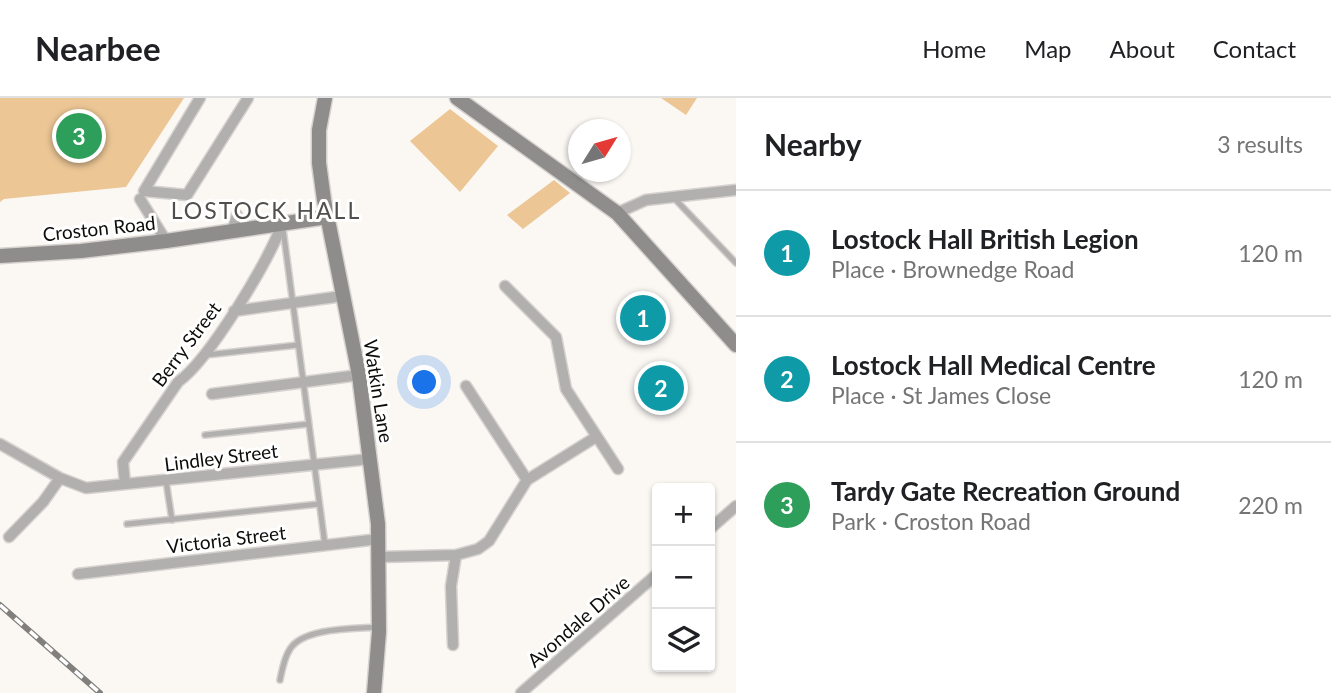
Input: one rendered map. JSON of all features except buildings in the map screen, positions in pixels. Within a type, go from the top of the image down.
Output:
[{"type":"main road","name":"Watkin Lane","points":[[325,98],[319,130],[319,163],[327,217],[359,375],[366,459],[379,539],[379,627],[373,693]]},
{"type":"main road","points":[[457,98],[617,213],[736,345]]},
{"type":"main road","name":"Croston Road","points":[[0,256],[81,251],[166,241],[327,217]]},
{"type":"street","points":[[200,98],[144,191],[187,195],[248,98]]},
{"type":"street","points":[[617,213],[646,200],[736,190]]},
{"type":"street","points":[[140,199],[166,241]]},
{"type":"street","points":[[232,232],[237,215]]},
{"type":"street","name":"Berry Street","points":[[125,484],[123,462],[177,382],[190,373],[234,311],[275,246],[282,224]]},
{"type":"street","points":[[505,286],[556,337],[566,389],[618,469]]},
{"type":"street","points":[[234,311],[343,296]]},
{"type":"street","points":[[212,394],[359,375]]},
{"type":"street","points":[[466,386],[527,480]]},
{"type":"street","points":[[380,557],[456,555],[478,549],[489,541],[527,480],[596,437]]},
{"type":"street","points":[[0,444],[60,478],[43,502],[9,537]]},
{"type":"street","name":"Lindley Street","points":[[60,478],[86,488],[366,459]]},
{"type":"street","points":[[715,525],[736,506]]},
{"type":"street","name":"Victoria Street","points":[[78,574],[379,539]]},
{"type":"street","points":[[453,645],[451,586],[456,555]]},
{"type":"street","name":"Avondale Drive","points":[[521,693],[652,579]]},
{"type":"lane","points":[[673,197],[736,263]]},
{"type":"lane","points":[[282,224],[325,545]]},
{"type":"lane","points":[[203,356],[298,345]]},
{"type":"lane","points":[[205,435],[309,424]]},
{"type":"lane","points":[[166,481],[172,520]]},
{"type":"lane","points":[[127,524],[319,504]]},
{"type":"lane","points":[[280,680],[288,652],[301,638],[345,629],[379,627]]},
{"type":"shaded area","points":[[0,98],[184,98],[126,187],[4,199],[0,202]]},
{"type":"shaded area","points":[[661,98],[697,98],[686,115]]},
{"type":"shaded area","points":[[450,109],[498,146],[460,192],[410,141]]},
{"type":"shaded area","points":[[554,180],[570,193],[523,229],[507,215]]},
{"type":"railway","points":[[0,605],[100,693]]},
{"type":"place","name":"Tardy Gate Recreation Ground","points":[[79,136]]},
{"type":"place","name":"Lostock Hall British Legion","points":[[643,318]]},
{"type":"place","name":"Lostock Hall Medical Centre","points":[[661,388]]},
{"type":"district","name":"LOSTOCK HALL","points":[[266,210]]}]
